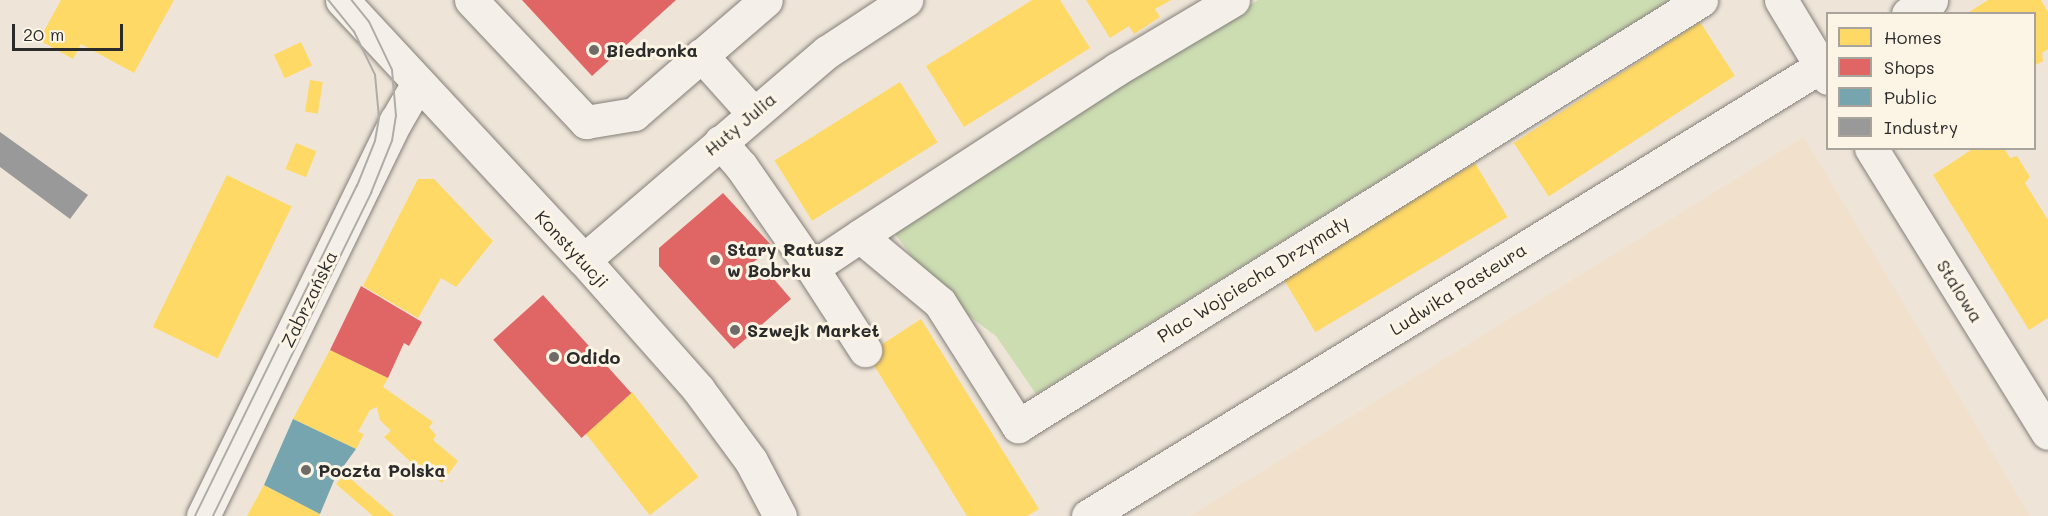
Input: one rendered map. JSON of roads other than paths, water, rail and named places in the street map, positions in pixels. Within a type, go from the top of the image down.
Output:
[{"type":"street","name":"Konstytucji","points":[[342,0],[584,260],[698,389],[751,461],[780,516]]},
{"type":"street","points":[[471,0],[586,122],[634,114],[766,0]]},
{"type":"street","name":"Huty Julia","points":[[584,260],[827,52],[906,0]]},
{"type":"street","points":[[812,268],[1117,69],[1233,0]]},
{"type":"street","name":"Plac Wojciecha Drzymały","points":[[860,236],[940,303],[1018,426],[1701,0]]},
{"type":"street","points":[[1781,0],[1825,69]]},
{"type":"street","points":[[1911,12],[1931,0]]},
{"type":"street","points":[[701,55],[753,113]]},
{"type":"street","name":"Ludwika Pasteura","points":[[1088,516],[1825,69]]},
{"type":"street","name":"Zabrzańska","points":[[204,516],[396,121],[418,83]]},
{"type":"street","points":[[720,142],[812,268],[865,350]]},
{"type":"street","name":"Stalowa","points":[[1872,150],[2048,433]]},
{"type":"tram line","points":[[195,516],[357,186],[375,141],[379,118],[375,75],[354,32],[328,0]]},
{"type":"tram line","points":[[213,516],[371,193],[392,141],[396,116],[392,70],[369,22],[351,0]]},
{"type":"place","name":"Biedronka","points":[[594,50]]},
{"type":"place","name":"Stary Ratusz w Bobrku","points":[[715,260]]},
{"type":"place","name":"Szwejk Market","points":[[735,330]]},
{"type":"place","name":"Odido","points":[[554,357]]},
{"type":"place","name":"Poczta Polska","points":[[306,470]]}]
